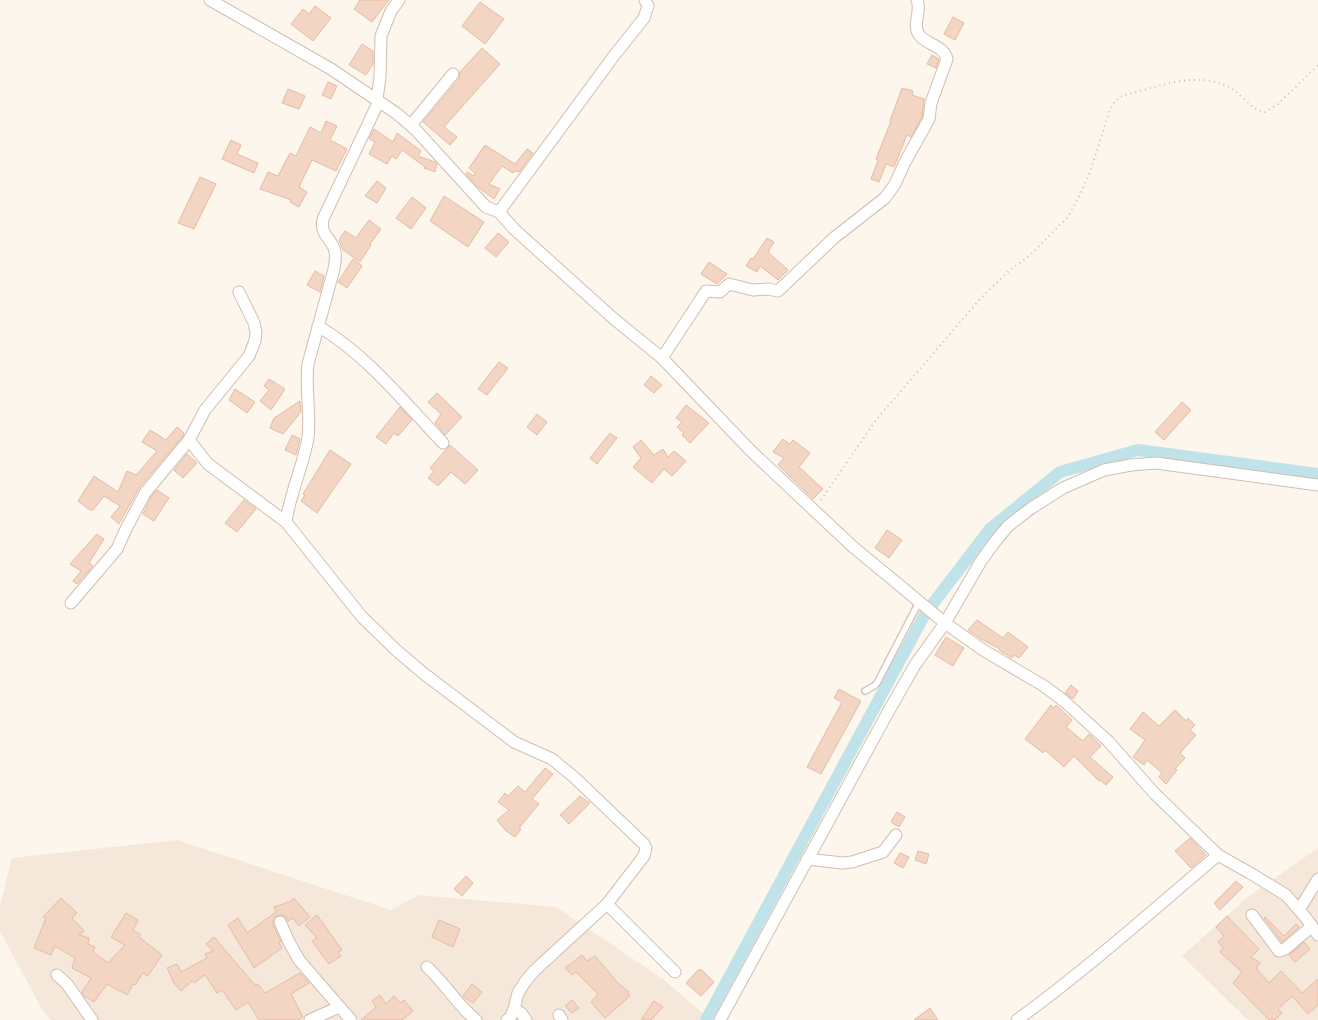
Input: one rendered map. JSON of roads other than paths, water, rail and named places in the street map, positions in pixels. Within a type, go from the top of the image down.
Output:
[{"type":"street","points":[[210,0],[332,69],[411,125],[472,194],[486,207],[499,212],[514,229],[564,274],[662,358],[751,451],[852,546],[920,603],[982,650],[1044,686],[1064,701],[1108,742],[1154,793],[1218,856],[1286,895],[1315,930],[1279,951],[1252,915]]},
{"type":"street","points":[[286,522],[288,508],[306,450],[308,418],[307,375],[311,350],[330,287],[336,256],[334,249],[323,232],[323,219],[378,100],[381,36],[391,11],[399,0]]},
{"type":"street","points":[[499,212],[644,18],[648,6],[645,0]]},
{"type":"street","points":[[662,358],[706,291],[720,292],[729,284],[754,290],[768,289],[778,291],[835,238],[885,198],[895,184],[904,162],[929,119],[930,103],[947,59],[943,51],[924,39],[917,31],[919,7],[917,0]]},
{"type":"street","points":[[411,125],[453,74]]},
{"type":"street","points":[[71,603],[117,549],[145,493],[189,440],[205,410],[241,367],[252,350],[256,332],[254,323],[239,292]]},
{"type":"street","points":[[318,326],[346,344],[443,443]]},
{"type":"street","points":[[189,440],[208,464],[286,522],[362,617],[396,650],[423,673],[514,742],[552,759],[575,778],[644,844],[646,848],[644,856],[607,904],[534,972],[518,993],[514,1009],[507,1020]]},
{"type":"street","points":[[720,1020],[940,619],[1008,526],[1063,488],[1104,470],[1131,465],[1156,463],[1318,485]]},
{"type":"street","points":[[807,859],[842,863],[852,862],[883,852],[896,835]]},
{"type":"street","points":[[1017,1020],[1049,996],[1218,856]]},
{"type":"street","points":[[1300,910],[1318,880]]},
{"type":"street","points":[[607,904],[675,972]]},
{"type":"street","points":[[280,922],[299,960],[351,1020]]},
{"type":"street","points":[[427,967],[439,977],[466,1012],[476,1020]]},
{"type":"street","points":[[57,975],[67,984],[92,1020]]},
{"type":"street","points":[[310,1020],[340,1007]]},
{"type":"street","points":[[514,1009],[521,1013],[526,1020]]},
{"type":"lane","points":[[865,691],[877,683],[920,603]]},
{"type":"waterway","points":[[706,1020],[925,614],[990,529],[1060,472],[1138,450],[1318,474]]}]
